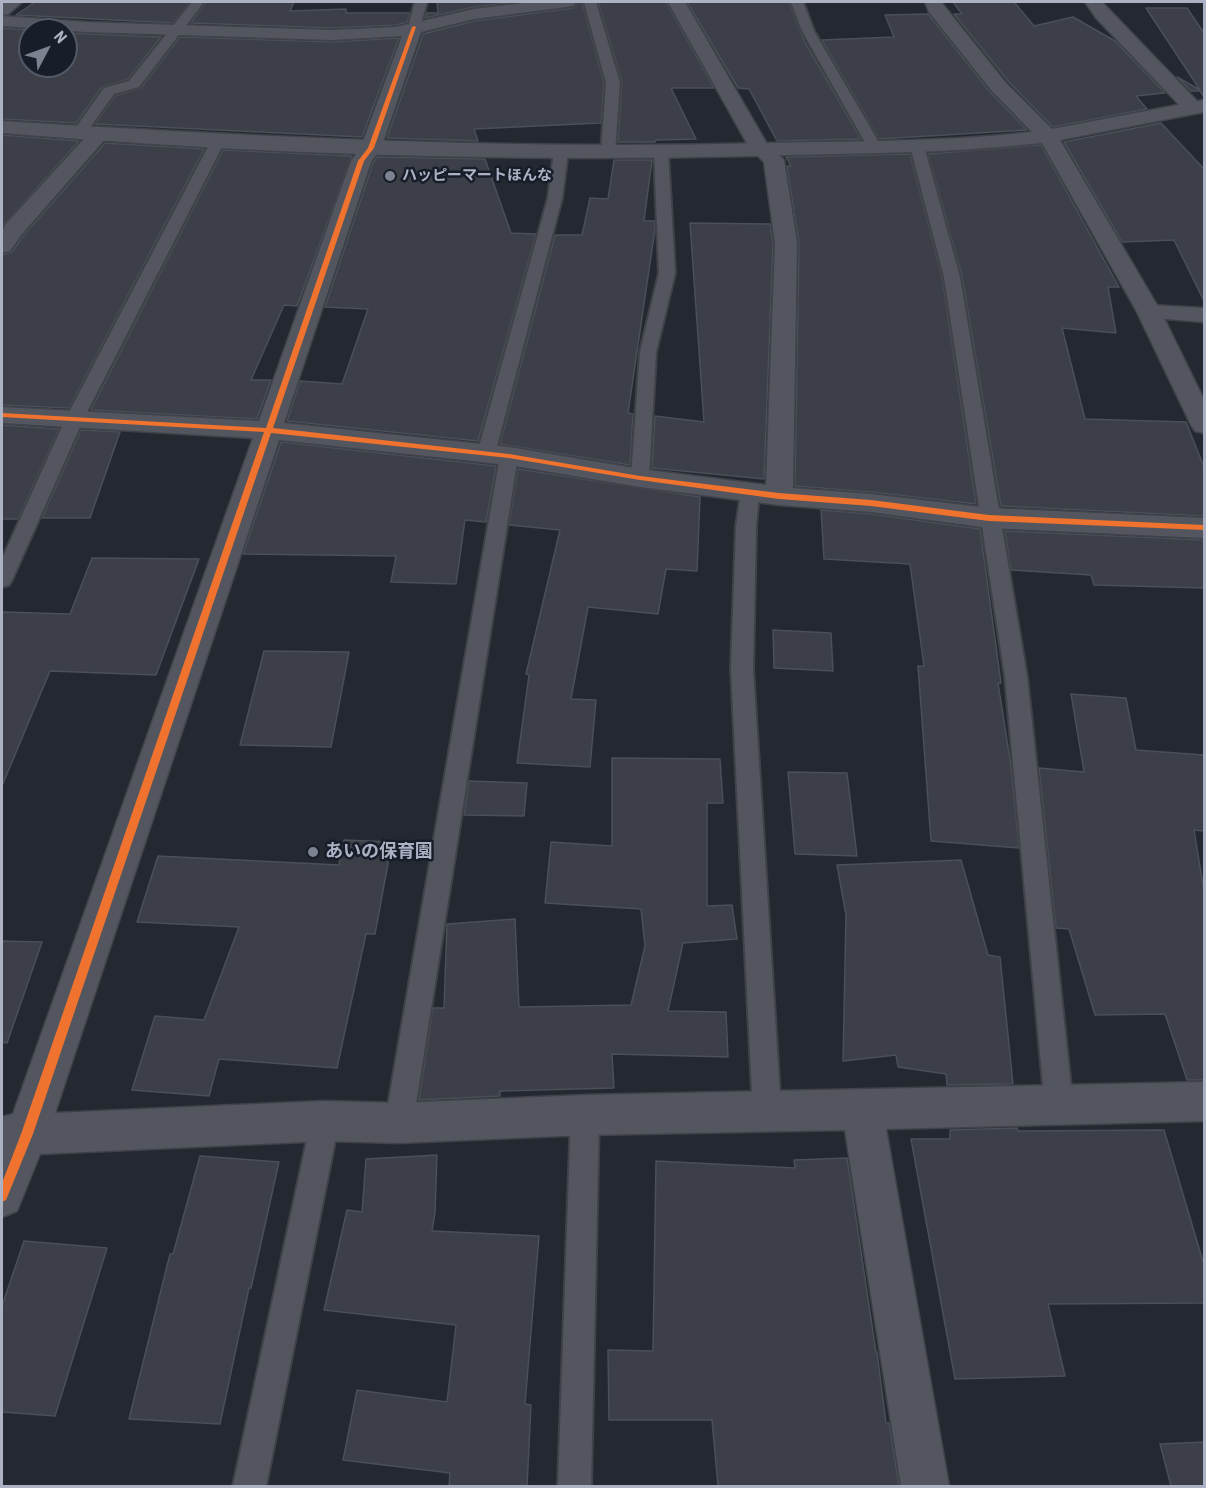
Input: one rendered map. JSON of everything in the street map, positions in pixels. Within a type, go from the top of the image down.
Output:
[{"type":"main road","points":[[2,10],[13,2]]},
{"type":"street","points":[[2,21],[86,27],[332,34],[396,32],[474,14],[563,2]]},
{"type":"street","points":[[676,2],[759,147],[774,160],[786,243],[779,496]]},
{"type":"street","points":[[933,2],[935,8],[999,87],[1048,136],[1149,312],[1204,424]]},
{"type":"street","points":[[1093,2],[1102,14],[1199,107]]},
{"type":"street","points":[[2,1196],[14,1135],[361,161],[371,148],[414,27]]},
{"type":"street","points":[[2,127],[89,134],[371,148],[662,152],[759,147],[978,144],[1048,136],[1199,107]]},
{"type":"street","points":[[2,246],[89,134]]},
{"type":"street","points":[[1149,312],[1204,315]]},
{"type":"street","points":[[2,416],[267,430],[498,455],[640,478],[779,496],[871,503],[989,518],[1204,528]]},
{"type":"street","points":[[14,1135],[326,1121],[399,1123],[585,1114],[1059,1106],[1204,1101]]},
{"type":"street","points":[[862,1110],[925,1486]]},
{"type":"lane","points":[[89,134],[89,116],[109,91],[134,84],[198,2]]},
{"type":"lane","points":[[414,27],[421,2]]},
{"type":"lane","points":[[590,2],[613,83],[608,152]]},
{"type":"lane","points":[[797,2],[808,31],[874,147]]},
{"type":"lane","points":[[2,580],[74,420],[218,141]]},
{"type":"lane","points":[[917,146],[952,277],[1016,677],[1059,1106]]},
{"type":"lane","points":[[399,1123],[498,455],[555,198],[561,152]]},
{"type":"lane","points":[[640,478],[648,352],[667,273],[662,152]]},
{"type":"lane","points":[[750,492],[746,527],[742,669],[767,1112]]},
{"type":"lane","points":[[574,1486],[585,1114]]},
{"type":"lane","points":[[249,1486],[326,1121]]},
{"type":"building","points":[[35,2],[190,2],[173,23],[16,15]]},
{"type":"building","points":[[206,2],[294,2],[290,11],[346,9],[346,13],[410,13],[407,22],[396,25],[332,28],[191,23]]},
{"type":"building","points":[[437,2],[516,2],[474,7],[425,18],[426,13],[438,13]]},
{"type":"building","points":[[578,2],[582,2],[604,83],[601,123],[474,129],[478,141],[387,138],[423,34],[474,21],[573,8]]},
{"type":"building","points":[[598,2],[666,2],[714,88],[671,88],[696,139],[618,142],[622,82]]},
{"type":"building","points":[[687,2],[789,2],[804,41],[861,139],[777,141],[749,89],[738,88]]},
{"type":"building","points":[[953,2],[1014,2],[1034,26],[1073,17],[1115,41],[1165,93],[1136,96],[1147,109],[1053,127],[1008,81],[954,14],[962,14]]},
{"type":"building","points":[[1146,8],[1187,8],[1204,33],[1204,97],[1200,91],[1191,91],[1177,77],[1200,90]]},
{"type":"building","points":[[928,14],[990,92],[1027,130],[879,139],[822,40],[894,37],[885,15]]},
{"type":"building","points":[[2,28],[18,29],[18,78],[78,78],[78,34],[161,37],[128,79],[102,87],[76,123],[2,119]]},
{"type":"building","points":[[180,37],[332,42],[399,38],[362,137],[95,124],[115,96],[141,88]]},
{"type":"building","points":[[1161,123],[1204,169],[1204,301],[1174,240],[1122,242],[1064,142]]},
{"type":"building","points":[[2,135],[79,141],[2,227]]},
{"type":"building","points":[[105,143],[204,149],[69,408],[2,405],[2,255],[12,252],[24,235]]},
{"type":"building","points":[[1041,145],[1119,287],[1108,287],[1116,333],[1062,328],[1085,419],[1186,422],[1204,467],[1204,516],[1001,506],[962,276],[928,154]]},
{"type":"building","points":[[223,150],[352,156],[297,306],[284,305],[251,380],[271,380],[257,419],[91,410]]},
{"type":"building","points":[[910,154],[942,277],[976,504],[795,486],[799,243],[787,166],[791,166],[786,157]]},
{"type":"building","points":[[377,157],[485,159],[511,233],[536,234],[478,441],[287,421],[300,381],[342,384],[368,309],[325,307],[373,163]]},
{"type":"building","points":[[614,160],[652,160],[644,221],[655,221],[655,229],[628,413],[633,414],[630,465],[500,444],[555,235],[582,235],[590,198],[608,199]]},
{"type":"building","points":[[690,223],[770,224],[773,243],[764,479],[652,468],[655,416],[704,422]]},
{"type":"building","points":[[2,425],[59,429],[18,519],[2,519]]},
{"type":"building","points":[[81,430],[120,432],[90,518],[42,518]]},
{"type":"building","points":[[281,442],[496,466],[486,522],[465,520],[456,584],[391,582],[396,556],[243,554]]},
{"type":"building","points":[[518,469],[700,497],[697,571],[666,569],[658,614],[588,607],[571,699],[596,700],[590,767],[517,763],[529,675],[526,674],[560,530],[509,525]]},
{"type":"building","points":[[821,510],[871,514],[980,529],[1001,683],[998,683],[1011,766],[1019,848],[931,841],[918,666],[924,666],[910,564],[824,559]]},
{"type":"building","points":[[1005,531],[1204,540],[1204,588],[1094,585],[1091,575],[1011,570]]},
{"type":"building","points":[[92,558],[199,559],[156,675],[50,671],[2,786],[2,612],[70,614]]},
{"type":"building","points":[[773,630],[831,633],[833,671],[774,668]]},
{"type":"building","points":[[264,651],[349,652],[331,747],[240,745]]},
{"type":"building","points":[[1071,694],[1126,698],[1136,750],[1204,755],[1204,831],[1194,830],[1204,891],[1204,1080],[1187,1080],[1165,1014],[1095,1015],[1069,929],[1056,928],[1039,768],[1084,772]]},
{"type":"building","points":[[612,758],[720,759],[723,803],[707,803],[707,906],[732,905],[737,939],[683,943],[668,1011],[726,1012],[728,1057],[612,1054],[614,1088],[500,1091],[500,1096],[419,1100],[433,1008],[444,1008],[447,924],[515,919],[519,1007],[631,1005],[645,946],[641,909],[545,903],[551,842],[612,846]]},
{"type":"building","points":[[788,772],[847,773],[857,856],[795,854]]},
{"type":"building","points":[[469,781],[527,783],[524,816],[464,815]]},
{"type":"building","points":[[344,840],[392,842],[375,934],[366,934],[337,1068],[219,1059],[209,1096],[132,1090],[155,1016],[204,1020],[239,927],[137,922],[158,856],[339,865]]},
{"type":"building","points":[[961,860],[988,955],[1000,957],[1013,1084],[947,1085],[946,1074],[898,1067],[896,1055],[843,1061],[846,915],[837,865]]},
{"type":"building","points":[[2,941],[42,942],[7,1043],[2,1042]]},
{"type":"building","points":[[1017,1128],[1018,1131],[1164,1130],[1204,1265],[1204,1303],[1048,1304],[1065,1376],[955,1379],[911,1139],[950,1139],[950,1130]]},
{"type":"building","points":[[437,1155],[435,1213],[432,1231],[539,1236],[525,1404],[531,1405],[527,1486],[449,1486],[450,1473],[343,1460],[357,1390],[447,1402],[456,1325],[324,1310],[347,1210],[362,1212],[366,1159]]},
{"type":"building","points":[[200,1156],[279,1162],[220,1424],[129,1419],[170,1254],[173,1254]]},
{"type":"building","points":[[847,1158],[886,1423],[889,1423],[899,1486],[718,1486],[712,1420],[609,1420],[608,1350],[653,1351],[656,1161],[795,1168],[794,1160]]},
{"type":"building","points":[[24,1241],[107,1248],[55,1416],[2,1412],[2,1306]]},
{"type":"building","points":[[1204,1442],[1204,1486],[1171,1486],[1160,1444]]},
{"type":"cycle path","points":[[2,1196],[27,1134],[361,161],[371,148],[414,27]]},
{"type":"cycle path","points":[[2,415],[267,430],[509,456],[640,478],[779,496],[871,503],[989,518],[1204,528]]},
{"type":"place","name":"ハッピーマートほんな","points":[[390,176]]},
{"type":"place","name":"あいの保育園","points":[[313,852]]}]
